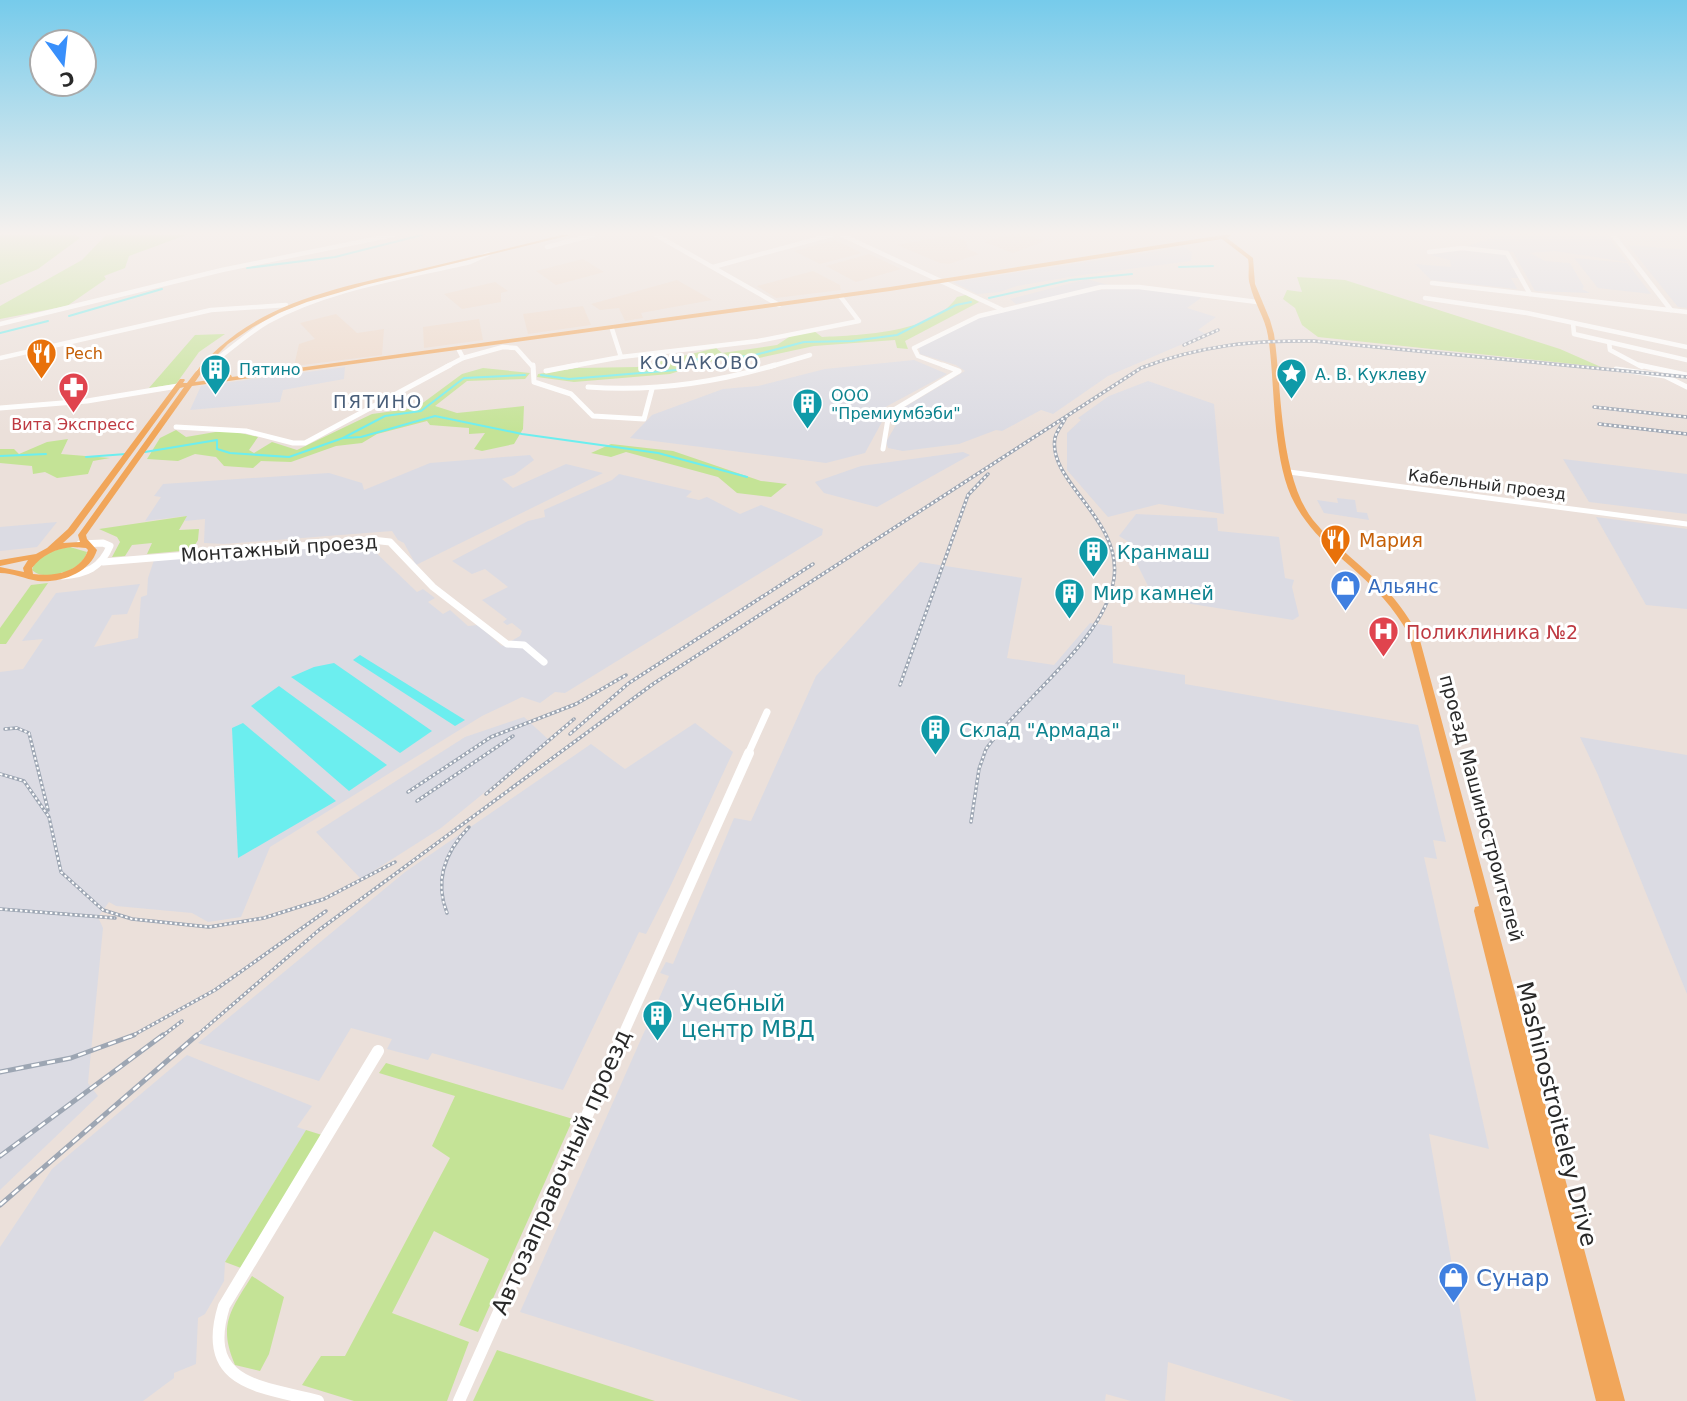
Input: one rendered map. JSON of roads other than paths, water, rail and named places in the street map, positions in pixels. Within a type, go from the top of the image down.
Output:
[{"type":"main road","points":[[0,570],[53,577],[85,564],[93,554],[83,544],[85,530],[173,405],[200,358],[248,323],[300,300]]},
{"type":"main road","points":[[29,575],[27,568],[66,537],[163,406],[180,389],[239,333],[310,300]]},
{"type":"main road","points":[[180,389],[253,377],[461,354],[612,328],[810,300]]},
{"type":"main road","name":"проезд Машиностроителей","points":[[1259,302],[1264,318],[1286,472],[1305,518],[1366,579],[1402,621],[1412,645],[1555,1187],[1616,1401]]},
{"type":"main road","points":[[204,366],[222,376],[253,377]]},
{"type":"main road","points":[[0,563],[83,544]]},
{"type":"main road","name":"Mashinostroiteley Drive","points":[[1555,1187],[1605,1401]]},
{"type":"street","points":[[0,323],[99,300]]},
{"type":"street","points":[[204,366],[249,333],[299,308],[321,300]]},
{"type":"street","points":[[771,300],[779,305]]},
{"type":"street","points":[[546,371],[620,358],[758,341],[859,321],[843,300]]},
{"type":"street","points":[[982,300],[1003,310]]},
{"type":"street","points":[[883,449],[889,414],[959,371],[918,356],[914,348],[975,317],[1044,300]]},
{"type":"street","points":[[1245,300],[1259,302]]},
{"type":"street","points":[[1441,300],[1520,312],[1687,347]]},
{"type":"street","points":[[1586,300],[1687,312]]},
{"type":"street","points":[[1664,300],[1671,310]]},
{"type":"street","points":[[0,358],[211,310],[286,305]]},
{"type":"street","points":[[1573,323],[1574,334],[1687,360]]},
{"type":"street","points":[[612,328],[620,358]]},
{"type":"street","points":[[1609,342],[1610,350],[1642,367],[1687,375]]},
{"type":"street","points":[[176,426],[258,433],[301,444],[328,433],[461,354],[503,347],[516,348],[533,365],[534,382],[575,397],[593,416],[638,421],[644,419],[652,389]]},
{"type":"street","points":[[588,387],[652,389],[749,373],[810,355]]},
{"type":"street","points":[[1616,369],[1665,376],[1687,386]]},
{"type":"street","points":[[0,409],[70,404],[180,389]]},
{"type":"street","name":"Кабельный проезд","points":[[1286,472],[1687,524]]},
{"type":"street","name":"Монтажный проезд","points":[[103,562],[372,540],[390,542],[433,587],[507,644],[524,645],[544,662]]},
{"type":"street","points":[[53,577],[87,573],[103,562],[109,550],[108,544],[83,544]]},
{"type":"street","name":"Автозаправочный проезд","points":[[459,1401],[767,712]]},
{"type":"street","points":[[318,1401],[231,1373],[218,1357],[215,1333],[224,1306],[379,1051]]},
{"type":"water","points":[[360,655],[465,720],[455,726],[353,660]]},
{"type":"water","points":[[334,663],[432,731],[400,753],[291,677],[314,667]]},
{"type":"water","points":[[279,686],[387,765],[349,791],[251,706]]},
{"type":"water","points":[[243,723],[336,801],[238,858],[232,728]]},
{"type":"waterway","points":[[69,316],[123,300]]},
{"type":"waterway","points":[[541,375],[569,379],[676,370],[698,359],[751,356],[804,342],[852,341],[897,335],[956,305],[971,302]]},
{"type":"waterway","points":[[0,333],[48,321]]},
{"type":"waterway","points":[[145,452],[217,440],[217,449],[230,453],[289,457],[343,438],[385,416],[421,411],[464,378],[525,375]]},
{"type":"waterway","points":[[344,438],[361,437],[435,416],[522,434],[658,453],[747,477]]},
{"type":"waterway","points":[[0,456],[46,454]]},
{"type":"waterway","points":[[86,457],[126,454]]},
{"type":"railway","points":[[1184,345],[1218,330]]},
{"type":"railway","points":[[195,1037],[319,930],[653,684],[1141,368],[1184,354],[1226,346],[1314,341],[1687,377]]},
{"type":"railway","points":[[1594,407],[1687,417]]},
{"type":"railway","points":[[971,822],[979,769],[986,749],[1096,624],[1108,601],[1114,578],[1113,557],[1107,537],[1062,470],[1056,454],[1055,438],[1065,419]]},
{"type":"railway","points":[[1599,424],[1687,434]]},
{"type":"railway","points":[[900,685],[968,495],[988,474]]},
{"type":"railway","points":[[570,734],[629,683],[813,564]]},
{"type":"railway","points":[[408,792],[491,737],[576,704],[626,675]]},
{"type":"railway","points":[[486,794],[574,719]]},
{"type":"railway","points":[[5,729],[17,728],[29,733],[48,810]]},
{"type":"railway","points":[[417,801],[513,736]]},
{"type":"railway","points":[[0,774],[24,781],[49,817],[61,872],[103,910],[132,919],[209,927],[264,918],[324,899],[395,862]]},
{"type":"railway","points":[[447,913],[442,889],[444,867],[454,846],[469,827]]},
{"type":"railway","points":[[0,909],[115,918]]},
{"type":"railway","points":[[133,1035],[215,990],[326,911]]},
{"type":"railway","points":[[161,1037],[182,1021]]},
{"type":"railway","points":[[0,1072],[71,1058],[133,1035]]},
{"type":"railway","points":[[0,1156],[163,1035]]},
{"type":"railway","points":[[0,1205],[197,1035]]},
{"type":"place","name":"Pech","points":[[42,380]]},
{"type":"place","name":"Пятино","points":[[216,396]]},
{"type":"place","name":"А. В. Куклеву","points":[[1292,401]]},
{"type":"place","name":"Вита Экспресс","points":[[73,414]]},
{"type":"place","name":"ООО \"Премиумбэби\"","points":[[808,431]]},
{"type":"place","name":"Мария","points":[[1336,567]]},
{"type":"place","name":"Кранмаш","points":[[1094,579]]},
{"type":"place","name":"Альянс","points":[[1345,613]]},
{"type":"place","name":"Мир камней","points":[[1070,620]]},
{"type":"place","name":"Поликлиника №2","points":[[1383,659]]},
{"type":"place","name":"Склад \"Армада\"","points":[[936,757]]},
{"type":"place","name":"Учебный центр МВД","points":[[658,1043]]},
{"type":"place","name":"Сунар","points":[[1453,1305]]},
{"type":"district","name":"КОЧАКОВО","points":[[700,363]]},
{"type":"district","name":"ПЯТИНО","points":[[378,402]]}]
